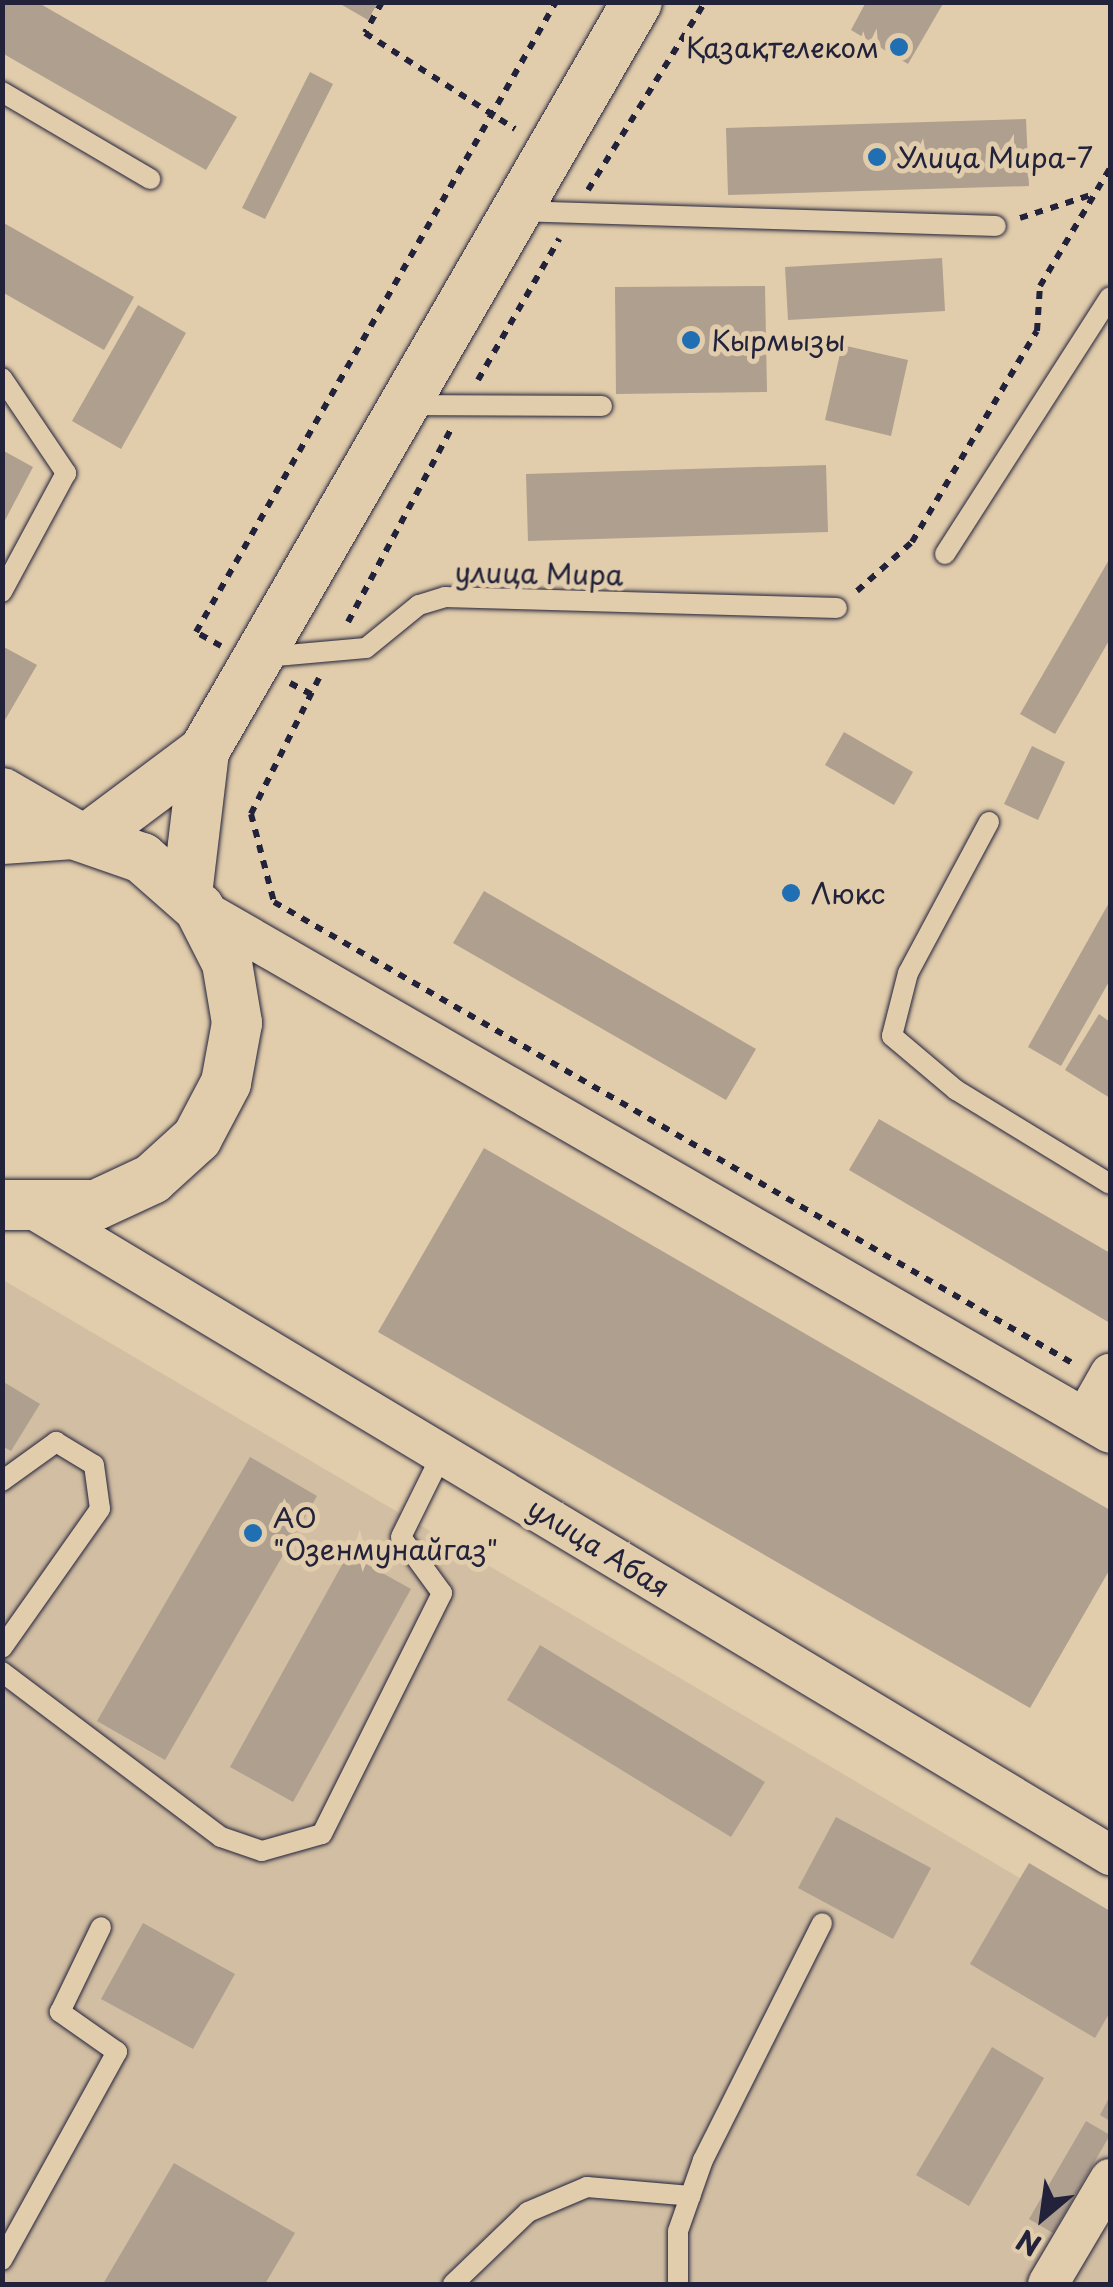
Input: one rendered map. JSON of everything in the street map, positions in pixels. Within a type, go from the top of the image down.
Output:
[{"type":"street","points":[[2,839],[81,836],[204,750],[637,2]]},
{"type":"street","points":[[13,1209],[96,1204],[152,1180],[197,1138],[226,1084],[232,993],[193,901],[204,750]]},
{"type":"street","points":[[2,794],[81,836],[142,858],[193,901],[1098,1425],[1108,1378]]},
{"type":"street","name":"улица Абая","points":[[13,1209],[443,1452],[1110,1855]]},
{"type":"street","points":[[1048,2284],[1110,2179]]},
{"type":"lane","points":[[2,92],[150,178]]},
{"type":"lane","points":[[516,211],[996,226]]},
{"type":"lane","points":[[944,554],[1110,298]]},
{"type":"lane","points":[[2,378],[66,473],[2,592]]},
{"type":"lane","points":[[404,404],[602,406]]},
{"type":"lane","name":"улица Мира","points":[[256,661],[366,648],[445,597],[837,608]]},
{"type":"lane","points":[[988,822],[908,973],[892,1036],[956,1090],[1110,1184]]},
{"type":"lane","points":[[2,1481],[56,1442],[94,1466],[100,1509],[2,1648]]},
{"type":"lane","points":[[2,1672],[220,1837],[262,1851],[322,1834],[442,1593],[401,1537],[443,1452]]},
{"type":"lane","points":[[671,2281],[691,2196],[822,1923]]},
{"type":"lane","points":[[2,2260],[117,2052],[60,2012],[101,1926]]},
{"type":"lane","points":[[453,2284],[528,2212],[587,2186],[691,2196]]},
{"type":"path","points":[[382,2],[365,34],[550,153]]},
{"type":"path","points":[[311,694],[196,632],[556,2]]},
{"type":"path","points":[[704,2],[572,215],[464,405],[251,814],[274,902],[1108,1378]]},
{"type":"path","points":[[837,608],[912,542],[1037,331],[1040,286],[1110,168]]},
{"type":"path","points":[[996,226],[1096,194]]},
{"type":"shaded area","points":[[3,1280],[1110,1931],[1110,2284],[3,2284]]},
{"type":"building","points":[[2,2],[37,2],[237,117],[206,170],[2,53]]},
{"type":"building","points":[[337,2],[378,2],[368,20]]},
{"type":"building","name":"Қазақтелеком","points":[[866,2],[944,2],[908,64],[851,30]]},
{"type":"building","points":[[310,72],[333,84],[265,219],[242,208]]},
{"type":"building","name":"Улица Мира-7","points":[[1026,119],[1029,186],[728,195],[726,128]]},
{"type":"building","points":[[2,222],[134,297],[104,350],[2,292]]},
{"type":"building","points":[[942,258],[945,311],[788,320],[785,267]]},
{"type":"building","name":"Кырмызы","points":[[765,286],[767,392],[616,394],[615,287]]},
{"type":"building","points":[[138,305],[186,333],[121,449],[72,421]]},
{"type":"building","points":[[842,345],[908,360],[891,436],[825,420]]},
{"type":"building","points":[[2,450],[33,467],[2,526]]},
{"type":"building","points":[[826,465],[828,532],[528,541],[526,474]]},
{"type":"building","points":[[1110,558],[1110,639],[1055,734],[1020,714]]},
{"type":"building","points":[[2,646],[37,665],[2,725]]},
{"type":"building","points":[[844,732],[913,772],[894,805],[825,765]]},
{"type":"building","points":[[1032,746],[1065,762],[1038,820],[1004,804]]},
{"type":"building","points":[[484,891],[756,1049],[726,1100],[453,943]]},
{"type":"building","points":[[1110,901],[1110,980],[1061,1066],[1028,1047]]},
{"type":"building","points":[[1099,1014],[1110,1022],[1110,1098],[1065,1070]]},
{"type":"building","points":[[879,1119],[1110,1253],[1110,1323],[849,1170]]},
{"type":"building","points":[[484,1148],[1110,1510],[1110,1569],[1030,1708],[378,1332]]},
{"type":"building","points":[[2,1381],[40,1404],[11,1451],[2,1446]]},
{"type":"building","points":[[250,1457],[317,1496],[165,1760],[97,1721]]},
{"type":"building","points":[[348,1554],[411,1589],[293,1802],[230,1767]]},
{"type":"building","points":[[540,1645],[765,1782],[731,1837],[507,1700]]},
{"type":"building","points":[[836,1817],[931,1868],[893,1939],[798,1888]]},
{"type":"building","points":[[1029,1863],[1110,1911],[1110,2012],[1095,2038],[970,1964]]},
{"type":"building","points":[[143,1923],[235,1974],[193,2049],[101,1999]]},
{"type":"building","points":[[992,2047],[1044,2078],[969,2206],[916,2175]]},
{"type":"building","points":[[1110,2096],[1110,2121],[1100,2115]]},
{"type":"building","points":[[1086,2121],[1110,2135],[1053,2233],[1029,2219]]},
{"type":"building","points":[[174,2163],[295,2233],[265,2284],[103,2284]]},
{"type":"place","name":"Қазақтелеком","points":[[899,47]]},
{"type":"place","name":"Улица Мира-7","points":[[877,157]]},
{"type":"place","name":"Кырмызы","points":[[691,340]]},
{"type":"place","name":"Люкс","points":[[791,893]]},
{"type":"place","name":"АО \"Озенмунайгаз\"","points":[[253,1533]]}]
